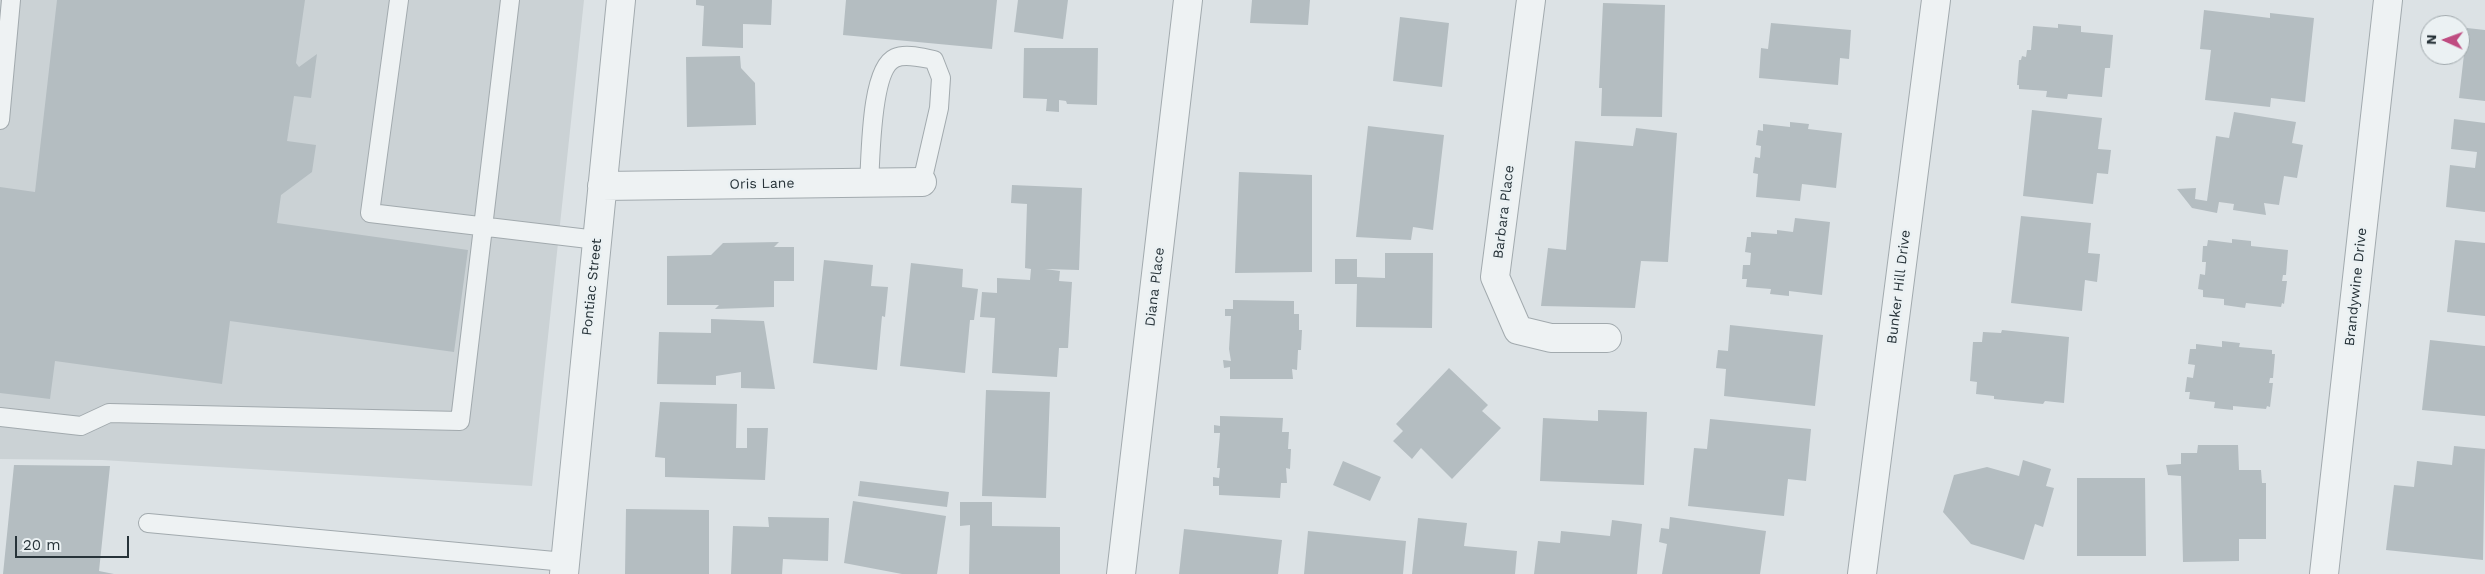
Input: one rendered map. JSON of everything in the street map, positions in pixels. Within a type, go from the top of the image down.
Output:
[{"type":"street","name":"Pontiac Street","points":[[565,568],[621,0]]},
{"type":"street","name":"Diana Place","points":[[1121,574],[1188,0]]},
{"type":"street","name":"Barbara Place","points":[[1532,0],[1495,277],[1518,330],[1551,338],[1607,338]]},
{"type":"street","name":"Bunker Hill Drive","points":[[1862,574],[1936,0]]},
{"type":"street","name":"Brandywine Drive","points":[[2324,574],[2388,0]]},
{"type":"street","name":"Oris Lane","points":[[602,186],[922,182]]},
{"type":"lane","points":[[0,120],[11,0]]},
{"type":"lane","points":[[399,0],[370,213],[483,228],[597,240]]},
{"type":"lane","points":[[0,418],[81,426],[109,413],[460,422],[510,0]]},
{"type":"lane","points":[[869,183],[876,92],[886,67],[895,58],[911,57],[934,60],[940,78],[940,108],[922,182]]},
{"type":"lane","points":[[148,524],[565,568]]},
{"type":"shaded area","points":[[0,0],[584,0],[532,486],[102,460],[0,459]]},
{"type":"building","points":[[57,0],[305,0],[296,63],[299,67],[317,54],[311,98],[294,96],[287,141],[316,145],[312,172],[281,195],[277,223],[468,250],[454,352],[230,321],[222,384],[55,361],[50,399],[0,393],[0,187],[35,192]]},
{"type":"building","points":[[696,0],[772,0],[771,25],[743,24],[743,48],[702,46],[704,6],[696,5]]},
{"type":"building","points":[[846,0],[997,0],[992,49],[843,35]]},
{"type":"building","points":[[1018,0],[1068,0],[1063,39],[1014,32]]},
{"type":"building","points":[[1252,0],[1310,0],[1308,25],[1250,23]]},
{"type":"building","points":[[1603,3],[1665,5],[1662,117],[1601,116],[1602,88],[1599,88]]},
{"type":"building","points":[[2204,10],[2270,18],[2270,13],[2314,18],[2305,102],[2271,98],[2270,107],[2205,100],[2211,50],[2200,49]]},
{"type":"building","points":[[1400,17],[1449,23],[1442,87],[1393,81]]},
{"type":"building","points":[[1771,23],[1851,30],[1849,59],[1840,58],[1838,85],[1759,78],[1761,48],[1768,49]]},
{"type":"building","points":[[2058,24],[2081,26],[2081,32],[2113,35],[2110,68],[2105,68],[2102,97],[2068,94],[2067,99],[2046,97],[2047,91],[2019,89],[2019,85],[2017,85],[2019,60],[2021,60],[2022,56],[2026,57],[2027,50],[2031,50],[2033,26],[2058,28]]},
{"type":"building","points":[[2470,28],[2485,30],[2485,101],[2459,98],[2463,65],[2470,65]]},
{"type":"building","points":[[1024,48],[1098,48],[1097,105],[1067,104],[1066,101],[1059,100],[1059,112],[1046,111],[1047,99],[1023,98]]},
{"type":"building","points":[[740,56],[741,68],[755,83],[756,125],[687,127],[686,57]]},
{"type":"building","points":[[2032,110],[2102,118],[2098,149],[2111,150],[2108,174],[2097,173],[2093,204],[2023,196]]},
{"type":"building","points":[[2234,112],[2296,122],[2292,143],[2303,145],[2297,178],[2284,176],[2279,205],[2264,203],[2266,215],[2233,210],[2234,204],[2219,202],[2217,213],[2192,208],[2177,189],[2196,188],[2195,199],[2207,201],[2216,136],[2229,138]]},
{"type":"building","points":[[2454,119],[2485,123],[2485,212],[2446,207],[2450,165],[2475,168],[2477,152],[2451,149]]},
{"type":"building","points":[[1790,122],[1809,124],[1808,129],[1842,133],[1836,188],[1802,184],[1800,201],[1756,197],[1758,174],[1753,173],[1755,157],[1760,158],[1761,146],[1756,145],[1758,130],[1763,131],[1763,124],[1790,127]]},
{"type":"building","points":[[1368,126],[1444,135],[1433,230],[1413,227],[1411,240],[1356,237]]},
{"type":"building","points":[[1636,128],[1677,133],[1668,262],[1641,261],[1635,308],[1541,306],[1548,248],[1566,250],[1575,141],[1633,146]]},
{"type":"building","points":[[1239,172],[1312,175],[1312,272],[1235,273]]},
{"type":"building","points":[[1012,185],[1082,188],[1079,270],[1045,269],[1060,271],[1059,281],[1072,282],[1068,348],[1059,348],[1057,377],[992,373],[995,318],[980,317],[982,292],[997,293],[997,278],[1030,280],[1031,269],[1025,268],[1027,204],[1011,203]]},
{"type":"building","points":[[2021,216],[2091,223],[2088,253],[2100,254],[2097,282],[2085,280],[2082,311],[2011,303]]},
{"type":"building","points":[[1795,218],[1830,222],[1822,295],[1789,291],[1789,296],[1770,294],[1771,289],[1746,287],[1747,279],[1742,279],[1743,265],[1750,265],[1751,253],[1745,252],[1747,237],[1751,237],[1751,232],[1777,234],[1777,230],[1793,232]]},
{"type":"building","points":[[2232,239],[2251,241],[2251,246],[2288,250],[2286,275],[2283,275],[2282,281],[2287,281],[2284,304],[2282,303],[2281,307],[2246,303],[2245,308],[2224,305],[2224,299],[2203,297],[2203,290],[2198,289],[2200,274],[2205,275],[2206,262],[2202,262],[2203,246],[2207,246],[2208,240],[2232,243]]},
{"type":"building","points":[[2455,240],[2485,243],[2485,316],[2447,312]]},
{"type":"building","points":[[779,242],[774,247],[794,247],[794,281],[774,281],[774,307],[715,309],[719,305],[667,305],[667,256],[711,255],[723,243]]},
{"type":"building","points":[[1385,253],[1433,253],[1432,328],[1356,327],[1357,284],[1335,284],[1335,259],[1357,259],[1357,277],[1385,278]]},
{"type":"building","points":[[824,260],[873,265],[871,286],[888,287],[885,317],[882,316],[877,370],[813,363]]},
{"type":"building","points":[[911,263],[963,269],[962,287],[978,289],[974,320],[970,320],[965,373],[900,366]]},
{"type":"building","points":[[1233,300],[1294,301],[1294,314],[1299,314],[1299,330],[1302,330],[1297,370],[1292,369],[1293,379],[1230,379],[1230,367],[1224,368],[1223,360],[1231,361],[1229,349],[1231,316],[1225,316],[1225,309],[1233,309]]},
{"type":"building","points":[[711,319],[764,321],[775,389],[741,388],[741,372],[716,376],[716,385],[657,384],[659,332],[711,333]]},
{"type":"building","points":[[1730,325],[1823,335],[1815,406],[1724,396],[1726,369],[1716,368],[1718,350],[1728,351]]},
{"type":"building","points":[[2002,330],[2069,337],[2064,403],[2045,401],[2043,404],[1994,399],[1994,396],[1976,394],[1977,382],[1970,381],[1973,342],[1982,342],[1983,332],[2001,333]]},
{"type":"building","points":[[2430,340],[2485,346],[2485,416],[2422,410]]},
{"type":"building","points":[[2222,341],[2240,343],[2239,347],[2272,350],[2272,354],[2275,354],[2273,378],[2270,378],[2269,383],[2273,383],[2270,407],[2267,406],[2266,409],[2233,406],[2233,410],[2214,408],[2215,402],[2189,399],[2190,392],[2185,392],[2187,377],[2193,378],[2195,365],[2188,364],[2190,349],[2196,349],[2196,344],[2222,347]]},
{"type":"building","points":[[1449,368],[1488,405],[1482,411],[1501,428],[1452,479],[1421,448],[1412,459],[1393,441],[1403,431],[1396,424]]},
{"type":"building","points":[[986,390],[1050,392],[1046,498],[982,496]]},
{"type":"building","points":[[660,402],[737,404],[736,448],[747,448],[747,428],[768,428],[765,480],[665,477],[665,458],[655,457]]},
{"type":"building","points":[[1598,410],[1647,412],[1644,485],[1540,481],[1543,418],[1598,421]]},
{"type":"building","points":[[1220,416],[1283,418],[1282,432],[1289,432],[1288,449],[1291,449],[1290,469],[1286,468],[1287,483],[1281,483],[1280,498],[1219,495],[1219,486],[1213,486],[1213,477],[1219,478],[1220,468],[1217,468],[1220,433],[1214,433],[1214,425],[1220,426]]},
{"type":"building","points":[[1710,419],[1811,429],[1806,481],[1788,479],[1784,516],[1688,506],[1694,448],[1707,449]]},
{"type":"building","points":[[2198,445],[2238,445],[2239,470],[2261,470],[2262,483],[2266,483],[2266,539],[2239,539],[2239,561],[2183,562],[2181,476],[2168,475],[2166,465],[2181,464],[2181,453],[2197,453]]},
{"type":"building","points":[[2454,446],[2485,449],[2483,560],[2386,550],[2394,485],[2414,487],[2417,461],[2452,465]]},
{"type":"building","points":[[2023,460],[2051,469],[2046,486],[2054,488],[2043,527],[2035,524],[2024,560],[1971,544],[1943,512],[1954,475],[1987,467],[2019,476]]},
{"type":"building","points":[[1343,461],[1381,477],[1370,501],[1333,485]]},
{"type":"building","points":[[14,465],[110,466],[99,571],[114,574],[3,574]]},
{"type":"building","points":[[2077,478],[2145,478],[2146,556],[2077,556]]},
{"type":"building","points":[[860,481],[949,492],[947,507],[858,496]]},
{"type":"building","points":[[853,501],[946,516],[937,574],[902,574],[844,563]]},
{"type":"building","points":[[960,502],[992,502],[992,526],[1060,527],[1060,574],[969,574],[970,525],[960,526]]},
{"type":"building","points":[[626,509],[709,510],[709,574],[625,574]]},
{"type":"building","points":[[768,517],[829,518],[828,561],[783,559],[782,574],[731,574],[733,526],[769,527]]},
{"type":"building","points":[[1670,517],[1766,531],[1760,574],[1662,574],[1667,544],[1659,542],[1661,528],[1669,529]]},
{"type":"building","points":[[1418,518],[1467,523],[1464,546],[1517,551],[1515,574],[1412,574]]},
{"type":"building","points":[[1612,520],[1642,524],[1637,574],[1534,574],[1538,541],[1560,543],[1561,531],[1610,536]]},
{"type":"building","points":[[1184,529],[1282,540],[1278,574],[1179,574]]},
{"type":"building","points":[[1308,531],[1406,541],[1403,574],[1304,574]]}]
